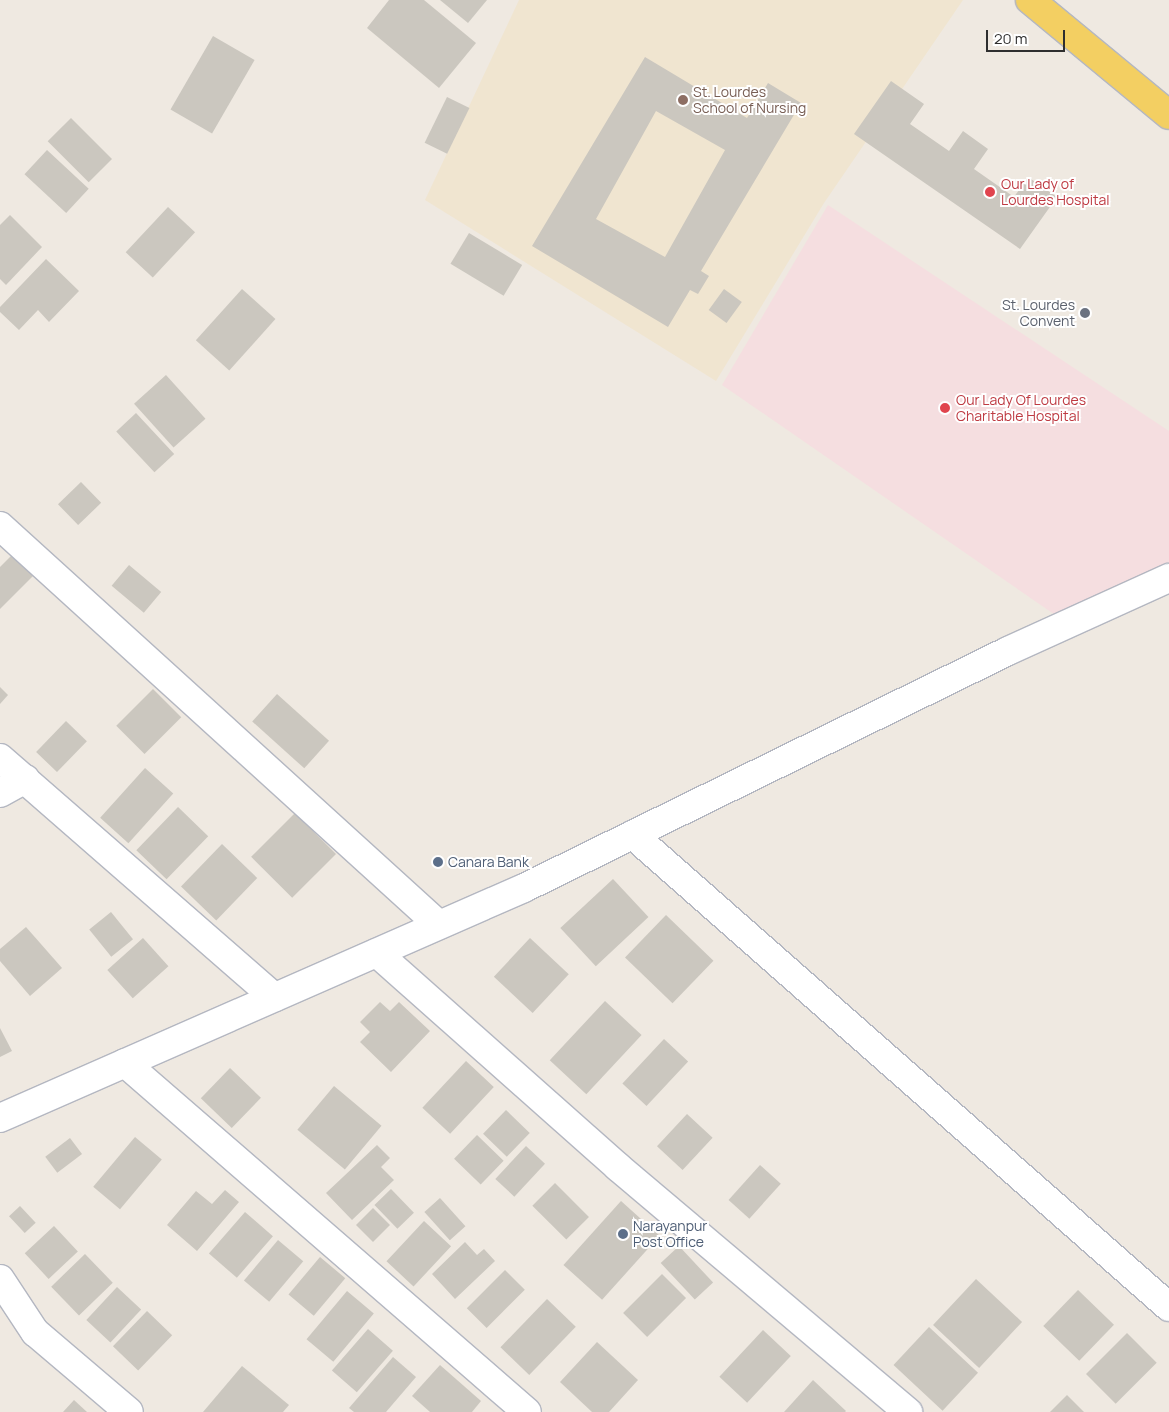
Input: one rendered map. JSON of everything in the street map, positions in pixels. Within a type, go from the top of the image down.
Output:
[{"type":"main road","points":[[1030,0],[1169,115]]},
{"type":"street","points":[[0,526],[439,925]]},
{"type":"street","points":[[0,1118],[439,925],[633,835],[1016,647],[1169,578]]},
{"type":"street","points":[[0,758],[274,997]]},
{"type":"street","points":[[0,793],[25,780]]},
{"type":"street","points":[[633,835],[1169,1307]]},
{"type":"street","points":[[377,952],[618,1167],[908,1412]]},
{"type":"street","points":[[125,1063],[527,1412]]},
{"type":"street","points":[[0,1279],[35,1332],[129,1412]]},
{"type":"shaded area","name":"St. Lourdes School of Nursing","points":[[519,0],[963,0],[824,203],[716,381],[425,200]]},
{"type":"shaded area","name":"Our Lady Of Lourdes Charitable Hospital","points":[[828,205],[1169,431],[1169,569],[1061,619],[722,385]]},
{"type":"building","points":[[389,0],[424,0],[476,43],[439,88],[367,28]]},
{"type":"building","points":[[440,0],[487,0],[468,23]]},
{"type":"building","points":[[213,36],[255,60],[212,134],[170,110]]},
{"type":"building","points":[[645,57],[747,118],[768,83],[801,103],[701,271],[709,276],[698,294],[690,290],[668,327],[532,246]],"holes":[[[656,111],[725,150],[665,257],[596,219]]]},
{"type":"building","points":[[891,81],[924,104],[910,124],[949,151],[963,131],[988,149],[974,169],[1014,197],[1028,177],[1057,197],[1020,249],[854,134]]},
{"type":"building","points":[[447,97],[469,108],[447,154],[425,143]]},
{"type":"building","points":[[71,118],[112,159],[89,182],[48,141]]},
{"type":"building","points":[[47,150],[89,189],[66,213],[24,174]]},
{"type":"building","points":[[168,207],[195,232],[153,278],[126,252]]},
{"type":"building","points":[[10,215],[42,247],[6,285],[0,279],[0,225]]},
{"type":"building","points":[[469,233],[522,265],[504,296],[450,264]]},
{"type":"building","points":[[46,259],[79,291],[49,322],[38,310],[19,330],[0,312],[0,307]]},
{"type":"building","points":[[242,289],[275,319],[229,370],[196,340]]},
{"type":"building","points":[[724,289],[742,302],[727,323],[709,310]]},
{"type":"building","points":[[166,375],[205,419],[174,448],[134,404]]},
{"type":"building","points":[[136,413],[174,454],[154,472],[116,431]]},
{"type":"building","points":[[81,482],[101,503],[78,525],[58,504]]},
{"type":"building","points":[[12,555],[33,576],[0,609],[0,567]]},
{"type":"building","points":[[129,565],[161,592],[144,613],[112,586]]},
{"type":"building","points":[[0,687],[8,695],[0,704]]},
{"type":"building","points":[[153,689],[181,717],[145,754],[116,726]]},
{"type":"building","points":[[277,694],[329,741],[304,768],[252,721]]},
{"type":"building","points":[[66,721],[87,741],[57,772],[36,752]]},
{"type":"building","points":[[145,768],[173,793],[128,843],[100,818]]},
{"type":"building","points":[[178,807],[208,836],[167,879],[136,850]]},
{"type":"building","points":[[295,813],[336,854],[292,898],[251,857]]},
{"type":"building","points":[[222,844],[257,878],[216,920],[181,886]]},
{"type":"building","points":[[613,879],[648,917],[596,966],[560,928]]},
{"type":"building","points":[[111,912],[133,939],[111,957],[89,930]]},
{"type":"building","points":[[666,915],[713,961],[672,1003],[625,957]]},
{"type":"building","points":[[26,927],[62,968],[30,996],[0,961],[0,949]]},
{"type":"building","points":[[143,938],[168,966],[133,998],[107,970]]},
{"type":"building","points":[[530,938],[569,974],[533,1013],[494,977]]},
{"type":"building","points":[[605,1001],[642,1035],[586,1094],[550,1060]]},
{"type":"building","points":[[380,1002],[390,1011],[399,1002],[430,1031],[391,1072],[360,1042],[370,1032],[360,1022]]},
{"type":"building","points":[[0,1028],[12,1051],[0,1057]]},
{"type":"building","points":[[664,1039],[688,1062],[647,1106],[622,1084]]},
{"type":"building","points":[[466,1061],[494,1087],[450,1134],[422,1108]]},
{"type":"building","points":[[230,1068],[261,1098],[232,1128],[201,1098]]},
{"type":"building","points":[[334,1086],[381,1126],[345,1170],[297,1130]]},
{"type":"building","points":[[506,1110],[530,1133],[507,1157],[483,1134]]},
{"type":"building","points":[[687,1114],[713,1138],[683,1170],[657,1146]]},
{"type":"building","points":[[477,1135],[504,1161],[481,1184],[454,1159]]},
{"type":"building","points":[[135,1137],[162,1159],[120,1209],[93,1187]]},
{"type":"building","points":[[70,1138],[82,1154],[57,1173],[45,1157]]},
{"type":"building","points":[[377,1145],[390,1158],[381,1167],[394,1180],[352,1220],[326,1193]]},
{"type":"building","points":[[526,1146],[545,1164],[514,1197],[495,1179]]},
{"type":"building","points":[[760,1165],[781,1184],[749,1219],[729,1200]]},
{"type":"building","points":[[555,1183],[589,1217],[566,1240],[532,1206]]},
{"type":"building","points":[[391,1189],[414,1213],[397,1229],[374,1205]]},
{"type":"building","points":[[225,1190],[239,1202],[197,1251],[167,1225],[196,1191],[212,1204]]},
{"type":"building","points":[[440,1198],[465,1226],[450,1240],[424,1212]]},
{"type":"building","points":[[621,1201],[660,1236],[602,1300],[563,1265]]},
{"type":"building","points":[[20,1206],[36,1223],[25,1233],[9,1216]]},
{"type":"building","points":[[373,1208],[390,1225],[373,1242],[356,1225]]},
{"type":"building","points":[[245,1212],[273,1236],[237,1278],[209,1254]]},
{"type":"building","points":[[424,1221],[451,1246],[414,1286],[386,1261]]},
{"type":"building","points":[[54,1226],[78,1252],[49,1279],[25,1253]]},
{"type":"building","points":[[278,1240],[303,1261],[269,1302],[244,1281]]},
{"type":"building","points":[[465,1242],[477,1255],[484,1249],[495,1261],[455,1299],[432,1274]]},
{"type":"building","points":[[679,1246],[713,1283],[695,1300],[661,1263]]},
{"type":"building","points":[[85,1254],[113,1283],[79,1315],[51,1287]]},
{"type":"building","points":[[320,1257],[345,1278],[314,1316],[289,1295]]},
{"type":"building","points":[[505,1270],[525,1290],[487,1328],[467,1308]]},
{"type":"building","points":[[662,1274],[686,1298],[647,1337],[623,1313]]},
{"type":"building","points":[[976,1279],[1022,1322],[979,1368],[933,1325]]},
{"type":"building","points":[[117,1287],[141,1310],[110,1342],[86,1320]]},
{"type":"building","points":[[1078,1290],[1114,1325],[1079,1361],[1043,1326]]},
{"type":"building","points":[[347,1291],[374,1313],[333,1362],[307,1339]]},
{"type":"building","points":[[547,1299],[576,1327],[529,1375],[500,1347]]},
{"type":"building","points":[[147,1311],[172,1335],[138,1371],[113,1346]]},
{"type":"building","points":[[929,1327],[978,1373],[943,1411],[894,1365]]},
{"type":"building","points":[[368,1329],[393,1351],[357,1392],[332,1371]]},
{"type":"building","points":[[763,1330],[791,1356],[747,1403],[719,1377]]},
{"type":"building","points":[[1127,1333],[1157,1363],[1116,1404],[1086,1374]]},
{"type":"building","points":[[597,1342],[638,1380],[609,1412],[592,1412],[560,1382]]},
{"type":"building","points":[[393,1357],[416,1377],[386,1412],[354,1412],[349,1408]]},
{"type":"building","points":[[440,1365],[481,1401],[472,1412],[430,1412],[412,1396]]},
{"type":"building","points":[[242,1366],[289,1405],[283,1412],[203,1412]]},
{"type":"building","points":[[813,1380],[846,1411],[784,1412]]},
{"type":"building","points":[[1067,1395],[1084,1412],[1050,1412]]},
{"type":"building","points":[[74,1400],[87,1412],[63,1412]]},
{"type":"place","name":"St. Lourdes School of Nursing","points":[[683,100]]},
{"type":"place","name":"Our Lady of Lourdes Hospital","points":[[990,192]]},
{"type":"place","name":"St. Lourdes Convent","points":[[1085,313]]},
{"type":"place","name":"Our Lady Of Lourdes Charitable Hospital","points":[[945,408]]},
{"type":"place","name":"Canara Bank","points":[[438,862]]},
{"type":"place","name":"Narayanpur Post Office","points":[[623,1234]]}]
